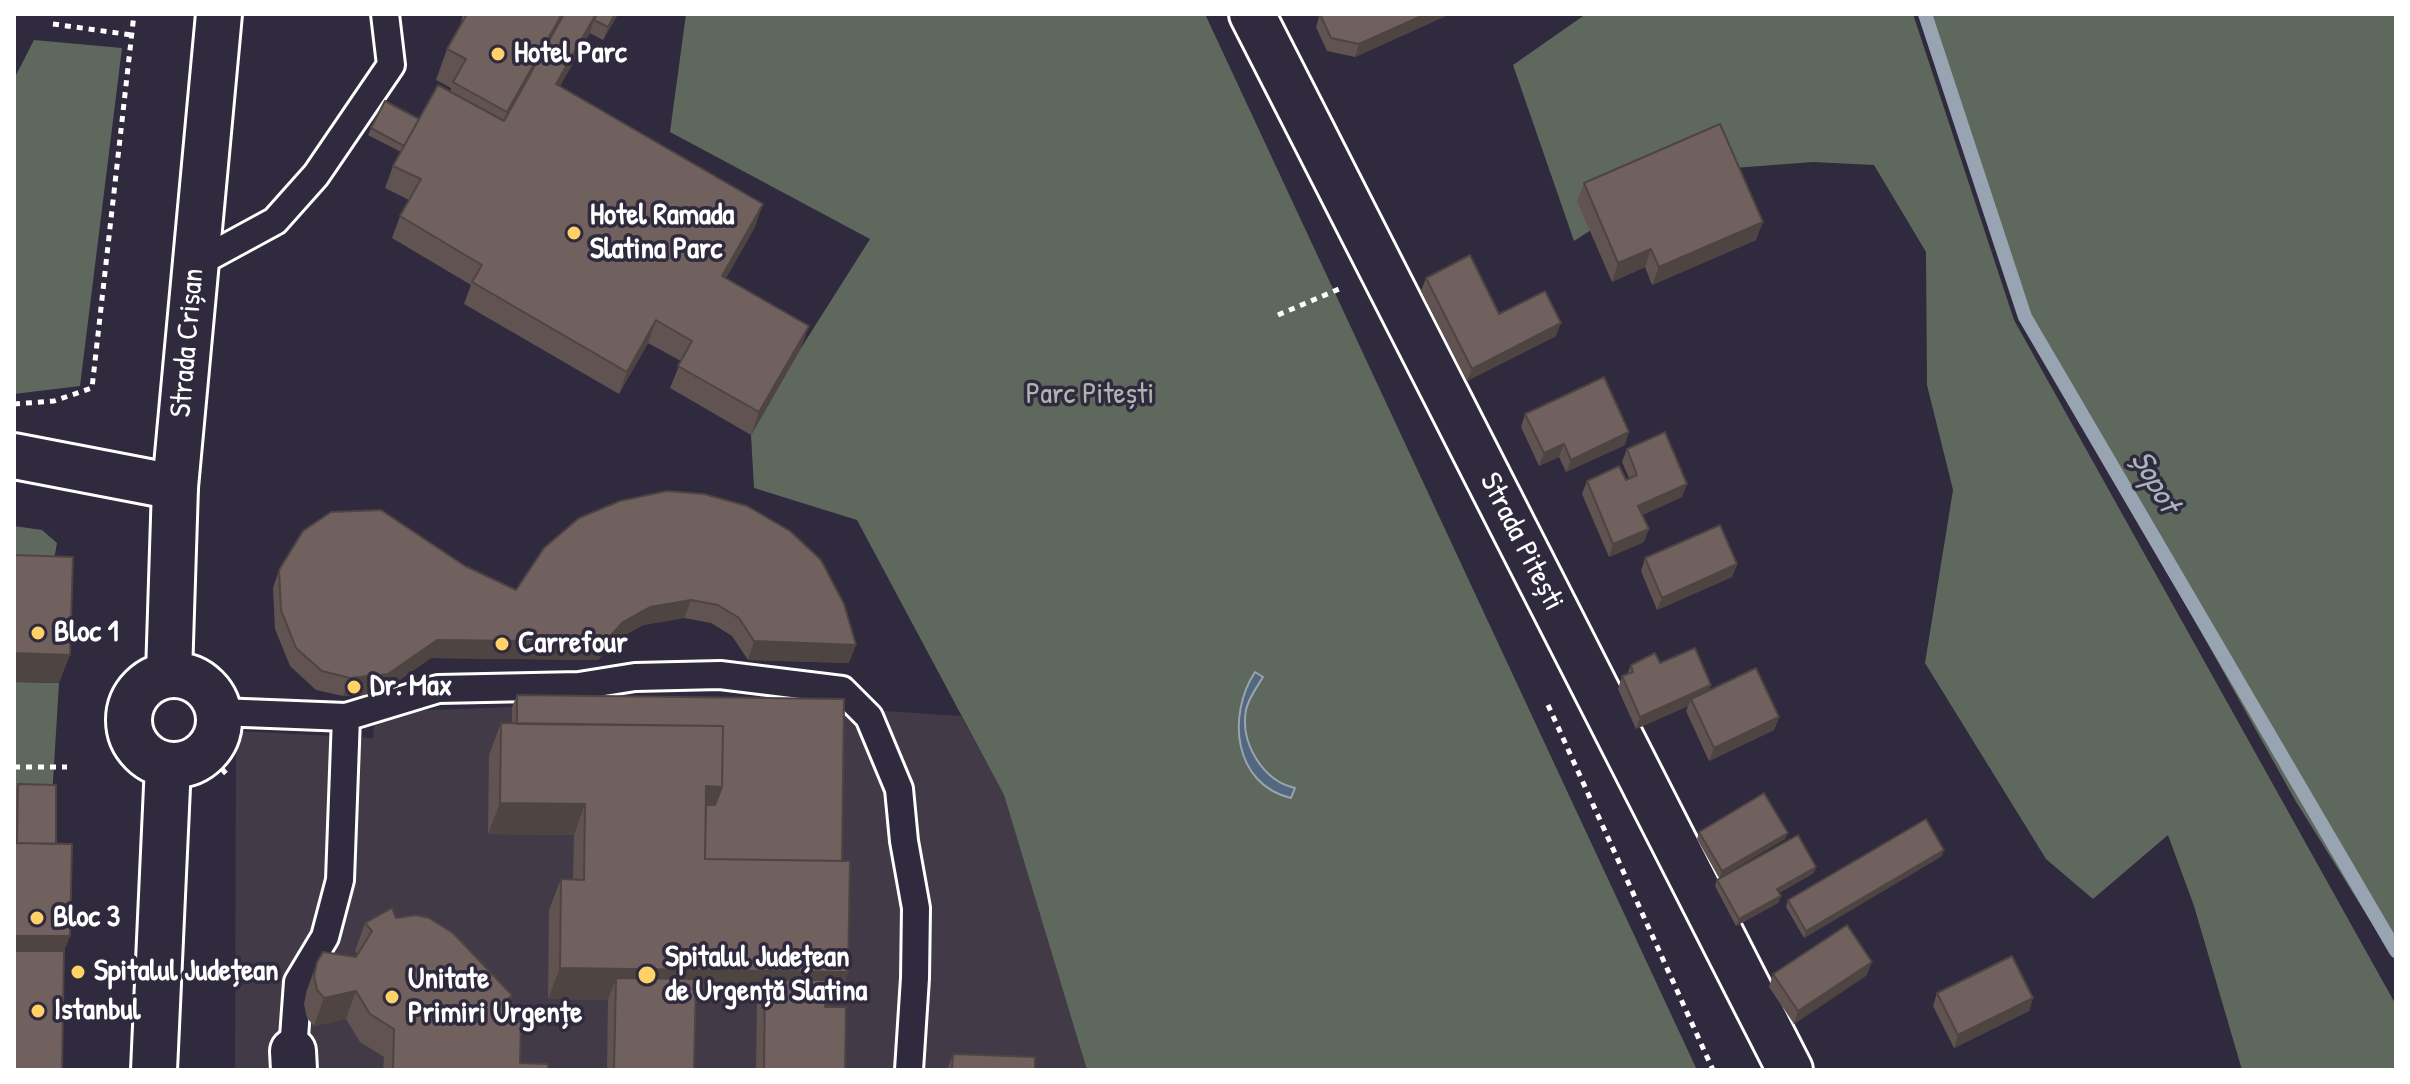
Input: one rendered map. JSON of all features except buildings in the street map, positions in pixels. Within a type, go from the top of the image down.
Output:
[{"type":"street","name":"Strada Crișan","points":[[169,674],[175,487],[219,14]]},
{"type":"street","name":"Strada Pitești","points":[[1252,14],[1790,1070]]},
{"type":"street","points":[[14,456],[175,487]]},
{"type":"street","points":[[154,1070],[206,752],[207,688],[183,674],[169,674],[143,686],[134,697],[129,711],[133,740],[153,761],[206,752]]},
{"type":"lane","points":[[194,265],[275,221],[316,175],[391,65],[385,14]]},
{"type":"lane","points":[[206,752],[346,717],[438,689],[579,686],[635,677],[720,675],[842,690],[869,717],[899,789],[916,908],[909,1070]]},
{"type":"lane","points":[[294,1061],[298,982],[325,937],[340,880],[346,717]]},
{"type":"path","points":[[14,404],[54,401],[92,388],[134,14]]},
{"type":"path","points":[[53,24],[132,35]]},
{"type":"path","points":[[1278,315],[1342,288]]},
{"type":"path","points":[[14,767],[67,767]]},
{"type":"shaded area","name":"Spitalul Județean de Urgență Slatina","points":[[512,707],[885,711],[961,716],[1004,795],[1087,1070],[235,1070],[236,731],[373,738],[375,712]]},
{"type":"green space","name":"Parc Pitești","points":[[686,14],[1205,14],[1697,1070],[1087,1070],[1004,795],[857,520],[754,488],[751,435],[801,348],[870,239],[670,132]]},
{"type":"green space","points":[[1586,14],[1913,14],[2014,320],[2396,1005],[2396,1070],[2242,1070],[2194,906],[2168,835],[2093,899],[2046,859],[1925,663],[1953,490],[1927,385],[1926,252],[1874,165],[1813,162],[1681,172],[1574,241],[1513,65]]},
{"type":"green space","points":[[1930,14],[2396,14],[2396,962],[2295,800],[2025,317]]},
{"type":"green space","points":[[34,40],[122,48],[80,386],[14,394],[14,79]]},
{"type":"green space","points":[[14,526],[42,530],[57,543],[51,576],[14,575]]},
{"type":"green space","points":[[14,682],[59,683],[52,798],[14,797]]},
{"type":"water","points":[[1255,672],[1263,677],[1247,706],[1245,723],[1250,747],[1273,778],[1295,788],[1291,798],[1272,790],[1257,778],[1241,746],[1241,708]]},
{"type":"waterway","name":"Șopot","points":[[1925,14],[2025,317],[2396,951]]},
{"type":"place","name":"Hotel Parc","points":[[498,54]]},
{"type":"place","name":"Hotel Ramada Slatina Parc","points":[[574,233]]},
{"type":"place","name":"Bloc 1","points":[[38,633]]},
{"type":"place","name":"Carrefour","points":[[502,644]]},
{"type":"place","name":"Dr. Max","points":[[354,687]]},
{"type":"place","name":"Bloc 3","points":[[37,918]]},
{"type":"place","name":"Spitalul Județean","points":[[78,972]]},
{"type":"place","name":"Spitalul Județean de Urgență Slatina","points":[[647,975]]},
{"type":"place","name":"Unitate Primiri Urgențe","points":[[392,997]]},
{"type":"place","name":"Istanbul","points":[[38,1011]]}]
